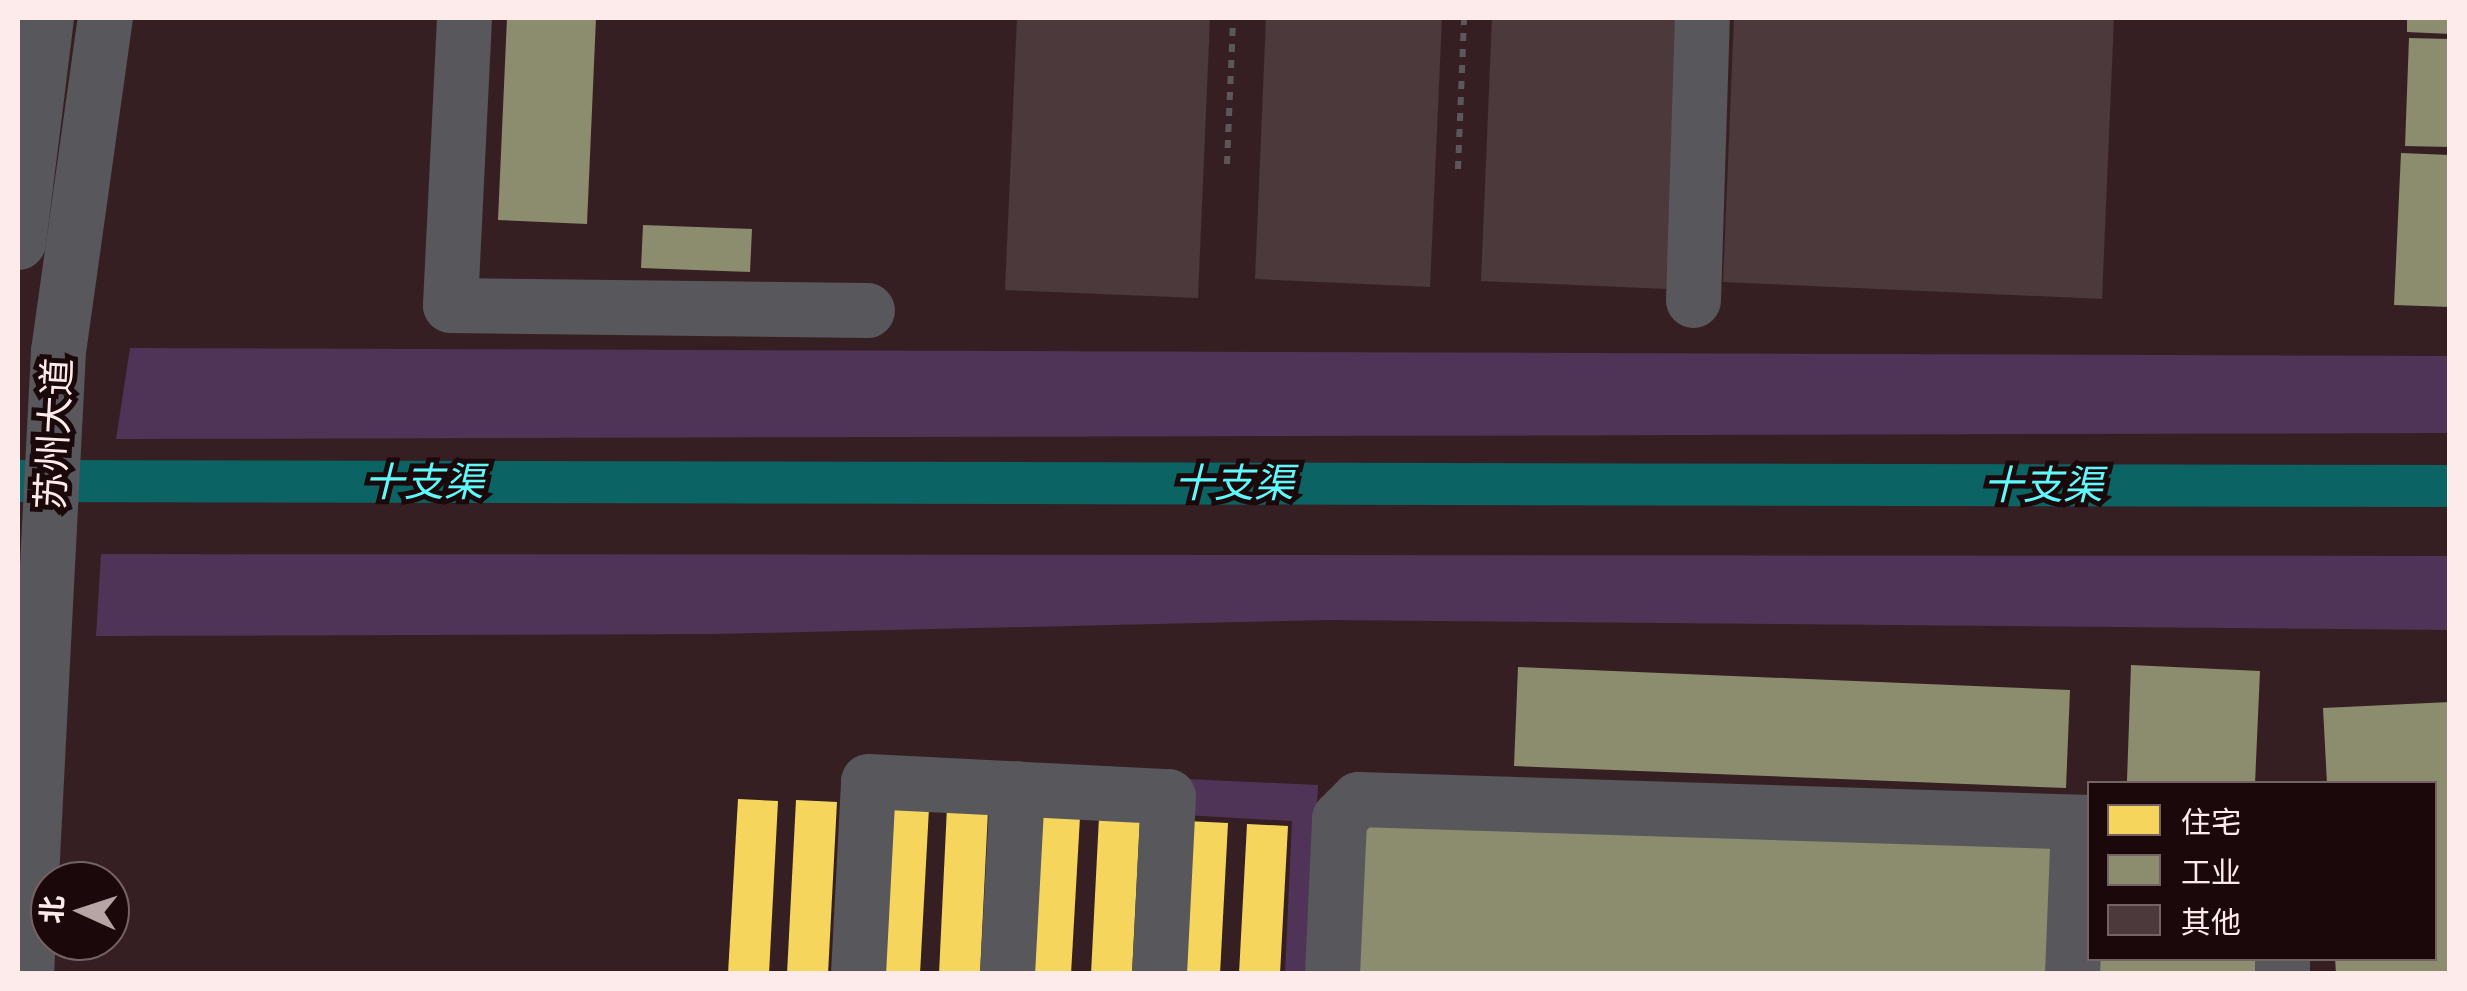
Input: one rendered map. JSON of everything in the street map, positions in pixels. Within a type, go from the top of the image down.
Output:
[{"type":"street","name":"苏州大道","points":[[26,974],[58,351],[105,18]]},
{"type":"street","points":[[464,18],[450,305],[867,310]]},
{"type":"street","points":[[1692,300],[1702,18]]},
{"type":"street","points":[[18,242],[36,28]]},
{"type":"street","points":[[858,974],[868,781],[1168,796],[1158,974]]},
{"type":"street","points":[[1007,974],[1017,788]]},
{"type":"street","points":[[1332,974],[1340,818],[1358,799],[2084,822],[2072,974]]},
{"type":"path","points":[[1227,164],[1234,18]]},
{"type":"path","points":[[1458,170],[1464,18]]},
{"type":"shaded area","points":[[130,348],[2449,356],[2450,433],[116,439]]},
{"type":"shaded area","points":[[101,554],[2449,556],[2450,630],[1329,620],[714,634],[96,636]]},
{"type":"shaded area","points":[[1187,779],[1318,785],[1309,973],[1285,973],[1292,821],[1185,815]]},
{"type":"building: 住宅","points":[[738,799],[778,801],[769,974],[728,974]]},
{"type":"building: 住宅","points":[[796,800],[837,802],[828,974],[787,974]]},
{"type":"building: 住宅","points":[[888,806],[929,808],[920,974],[880,974]]},
{"type":"building: 住宅","points":[[947,807],[988,810],[980,974],[939,974]]},
{"type":"building: 住宅","points":[[1039,814],[1080,817],[1071,974],[1030,974]]},
{"type":"building: 住宅","points":[[1099,817],[1140,819],[1132,974],[1091,974]]},
{"type":"building: 住宅","points":[[1187,821],[1228,823],[1220,974],[1179,974]]},
{"type":"building: 住宅","points":[[1247,824],[1288,826],[1280,974],[1239,974]]},
{"type":"building: 工业","points":[[507,18],[596,18],[587,224],[498,220]]},
{"type":"building: 工业","points":[[2407,18],[2450,18],[2450,34],[2407,32]]},
{"type":"building: 工业","points":[[2409,38],[2450,39],[2450,147],[2405,146]]},
{"type":"building: 工业","points":[[2401,153],[2450,155],[2450,307],[2394,305]]},
{"type":"building: 工业","points":[[643,225],[752,229],[750,272],[641,268]]},
{"type":"building: 工业","points":[[2131,665],[2260,671],[2255,781],[2127,781]]},
{"type":"building: 工业","points":[[1518,667],[2070,690],[2066,788],[1514,766]]},
{"type":"building: 工业","points":[[2450,702],[2450,974],[2336,974],[2335,961],[2437,961],[2437,781],[2327,781],[2323,708]]},
{"type":"building: 工业","points":[[1363,818],[2063,848],[2057,974],[1357,974]]},
{"type":"building: 工业","points":[[2093,961],[2257,961],[2256,974],[2092,974]]},
{"type":"building: 其他","points":[[1017,18],[1210,18],[1198,298],[1005,290]]},
{"type":"building: 其他","points":[[1266,18],[1442,18],[1430,287],[1255,279]]},
{"type":"building: 其他","points":[[1492,18],[1679,18],[1667,289],[1481,281]]},
{"type":"building: 其他","points":[[1734,18],[2114,18],[2102,299],[1723,282]]},
{"type":"waterway","name":"十支渠","points":[[18,481],[2450,486]]}]
